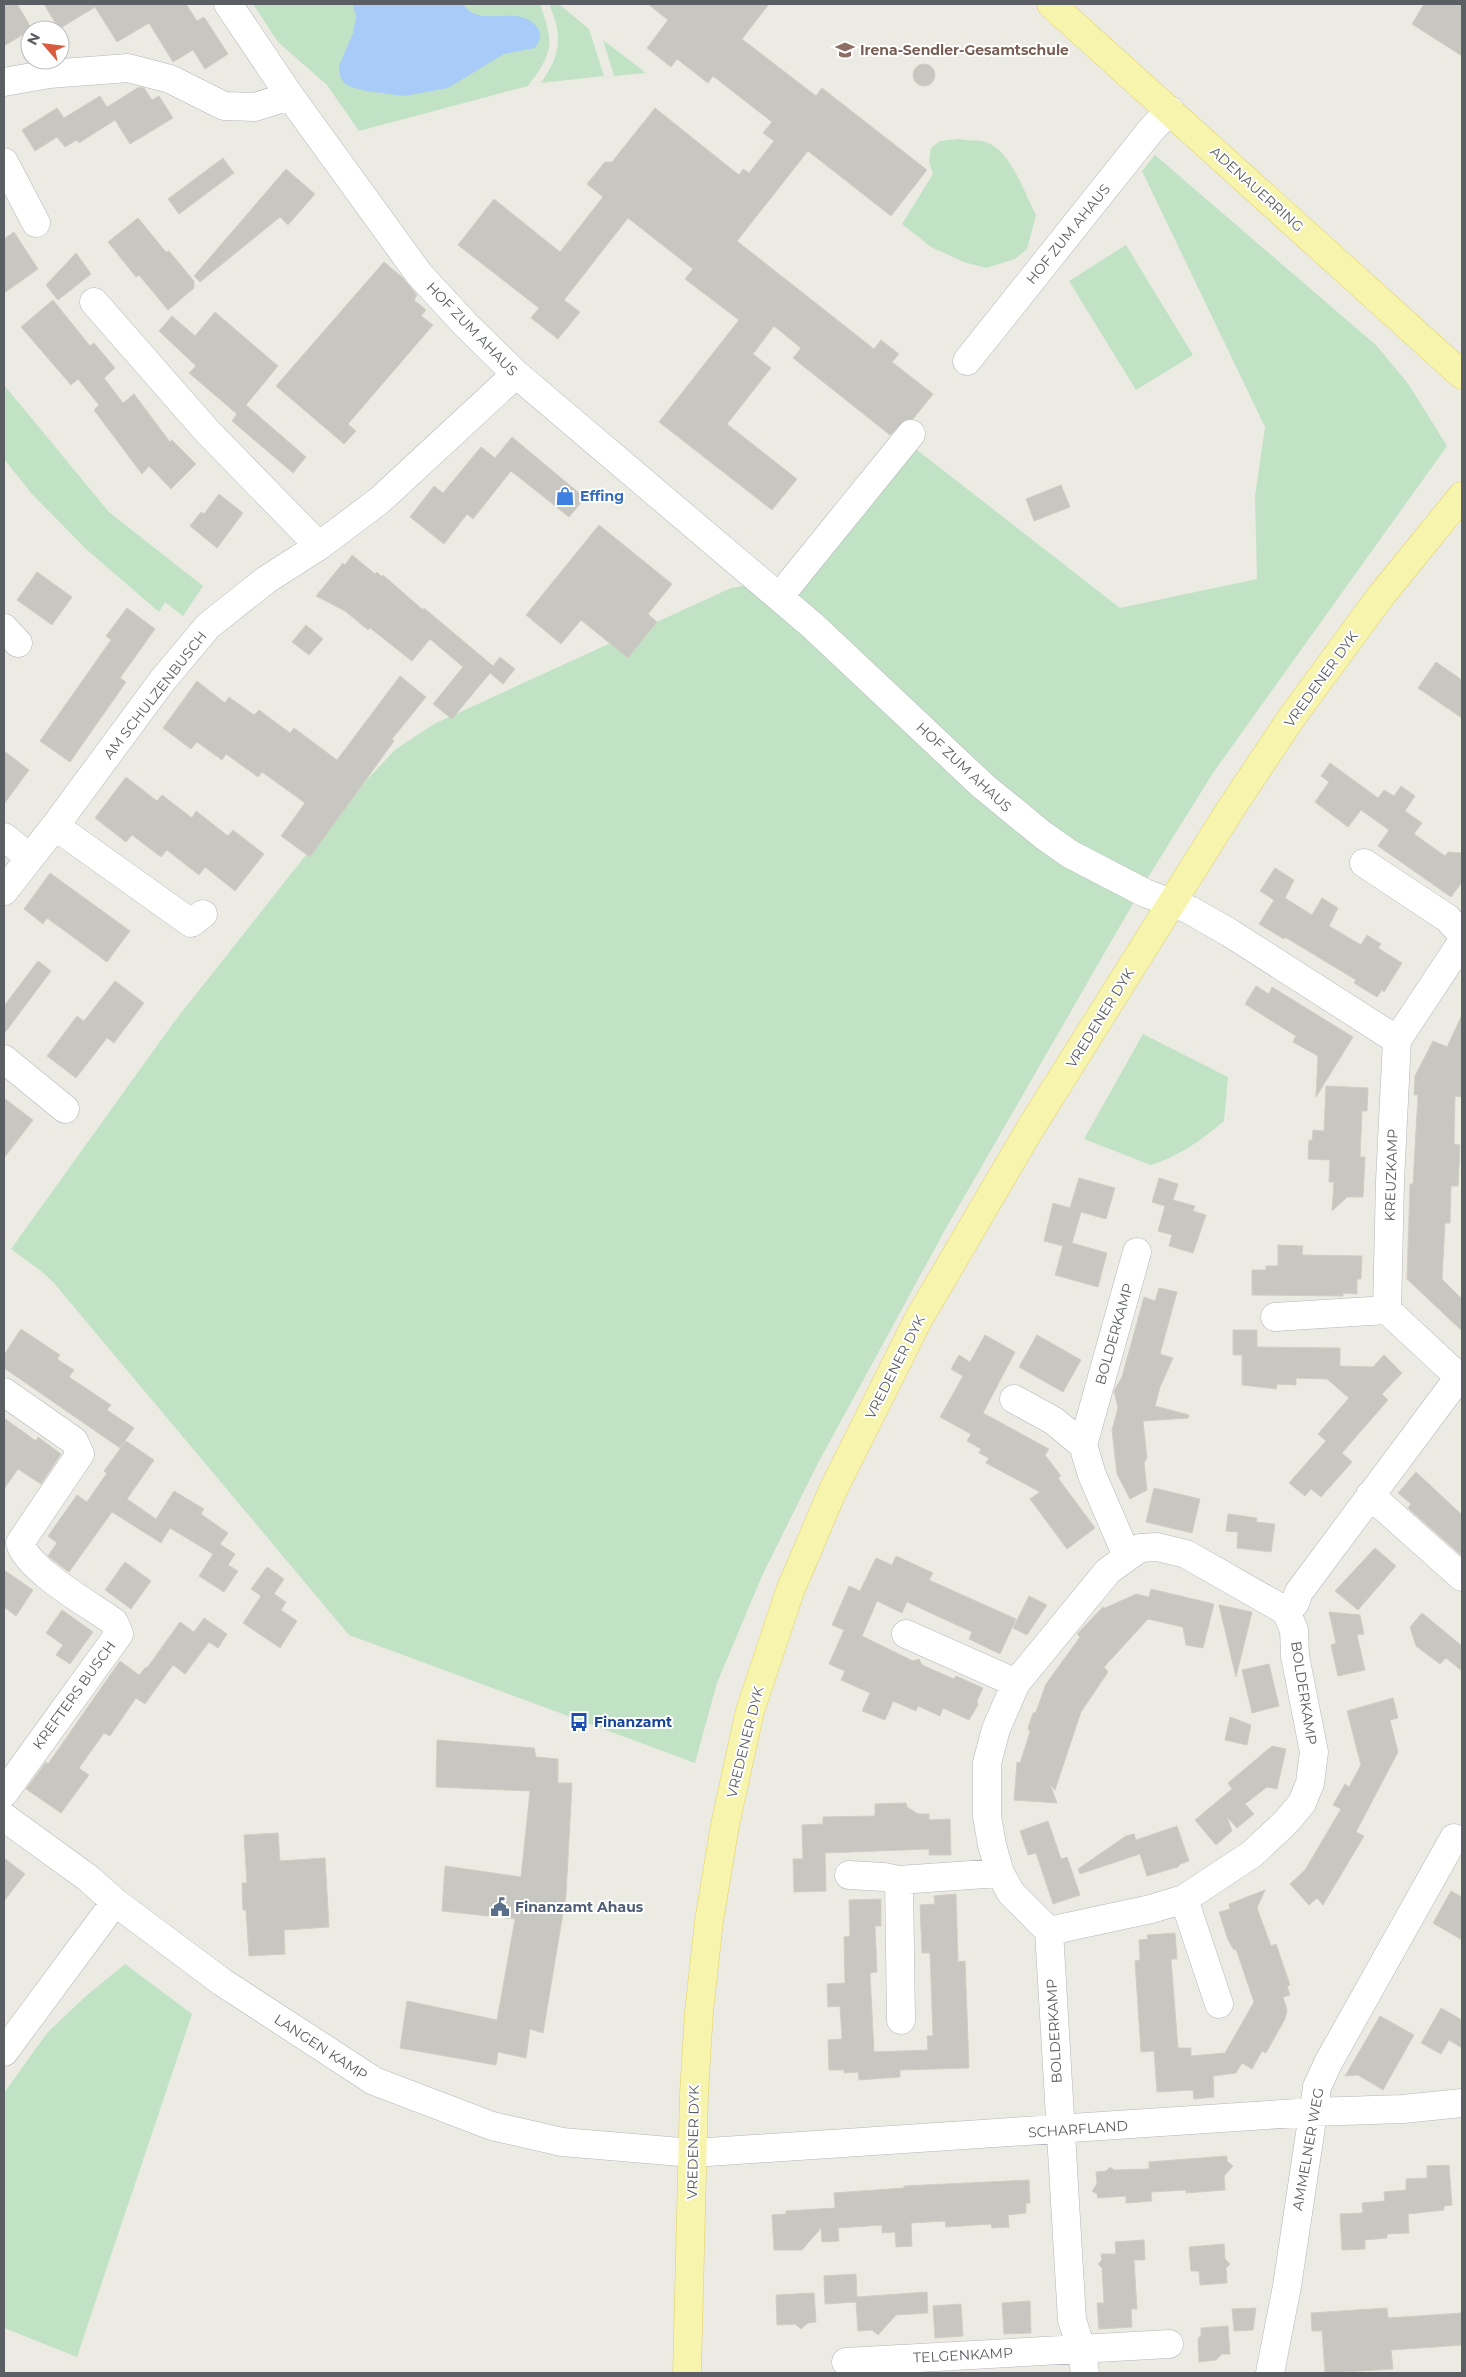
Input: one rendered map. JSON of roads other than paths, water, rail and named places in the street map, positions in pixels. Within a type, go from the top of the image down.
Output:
[{"type":"main road","name":"ADENAUERRING","points":[[1051,4],[1462,375]]},
{"type":"main road","name":"VREDENER DYK","points":[[687,2373],[699,2012],[709,1921],[725,1825],[750,1711],[790,1590],[833,1490],[918,1320],[1030,1129],[1230,810],[1292,717],[1380,597],[1462,496]]},
{"type":"street","name":"HOF ZUM AHAUS","points":[[228,4],[290,96],[419,274],[466,325],[516,374],[779,597],[868,676],[1015,814],[1070,854],[1145,893],[1172,903]]},
{"type":"street","points":[[4,82],[49,74],[128,68],[170,79],[224,106],[255,106],[290,96]]},
{"type":"street","name":"HOF ZUM AHAUS","points":[[967,361],[1151,130],[1170,110]]},
{"type":"street","points":[[4,162],[36,223]]},
{"type":"street","points":[[94,302],[206,430],[320,546]]},
{"type":"street","name":"AM SCHULZENBUSCH","points":[[4,891],[55,826],[151,696],[208,626],[266,580],[320,546],[380,500],[516,374]]},
{"type":"street","points":[[779,597],[911,434]]},
{"type":"street","points":[[55,826],[191,923],[203,914]]},
{"type":"street","points":[[4,837],[30,858]]},
{"type":"street","points":[[1364,863],[1447,918],[1462,934]]},
{"type":"street","points":[[1172,903],[1190,910],[1230,933],[1397,1040],[1462,942]]},
{"type":"street","name":"KREUZKAMP","points":[[1387,1310],[1390,1181],[1397,1040]]},
{"type":"street","points":[[4,1059],[65,1109]]},
{"type":"street","name":"BOLDERKAMP","points":[[1083,1445],[1137,1252]]},
{"type":"street","points":[[1049,1931],[1011,1893],[1000,1873],[992,1845],[987,1816],[987,1763],[996,1730],[1016,1683],[1108,1571],[1140,1548],[1158,1547],[1186,1554],[1293,1602],[1370,1495],[1461,1377],[1387,1310],[1275,1317]]},
{"type":"street","name":"KREFTERS BUSCH","points":[[4,1392],[74,1441],[80,1454],[20,1543],[23,1551],[35,1566],[114,1622],[119,1634],[4,1793]]},
{"type":"street","points":[[1014,1399],[1054,1421],[1083,1445],[1092,1476],[1127,1556]]},
{"type":"street","points":[[1370,1495],[1462,1577]]},
{"type":"street","name":"BOLDERKAMP","points":[[1060,2130],[1049,1931],[1151,1910],[1184,1899],[1218,1879],[1259,1848],[1286,1822],[1302,1803],[1310,1783],[1314,1752],[1295,1656],[1293,1602]]},
{"type":"street","points":[[906,1634],[1016,1683]]},
{"type":"street","name":"LANGEN KAMP","points":[[4,1817],[88,1878],[116,1902],[222,1982],[374,2082],[492,2126],[562,2142],[693,2153]]},
{"type":"street","name":"AMMELNER WEG","points":[[1270,2373],[1286,2286],[1317,2087],[1328,2063],[1454,1838]]},
{"type":"street","points":[[850,1876],[884,1877],[899,1880],[1000,1873]]},
{"type":"street","points":[[899,1880],[902,2020]]},
{"type":"street","points":[[1184,1899],[1219,2004]]},
{"type":"street","points":[[4,2052],[116,1902]]},
{"type":"street","name":"SCHARFLAND","points":[[693,2153],[1312,2112],[1404,2109],[1462,2103]]},
{"type":"street","points":[[1060,2130],[1072,2320],[1083,2361]]},
{"type":"street","name":"TELGENKAMP","points":[[846,2362],[1083,2361],[1169,2344]]},
{"type":"water","points":[[353,4],[463,4],[469,11],[478,15],[517,16],[531,21],[537,27],[540,38],[535,48],[504,54],[448,88],[404,96],[366,91],[344,83],[340,76],[339,66],[353,33],[356,17]]},
{"type":"place","name":"Irena-Sendler-Gesamtschule","points":[[845,50]]},
{"type":"place","name":"Effing","points":[[565,496]]},
{"type":"place","name":"Finanzamt","points":[[579,1722]]},
{"type":"place","name":"Finanzamt Ahaus","points":[[500,1907]]}]
